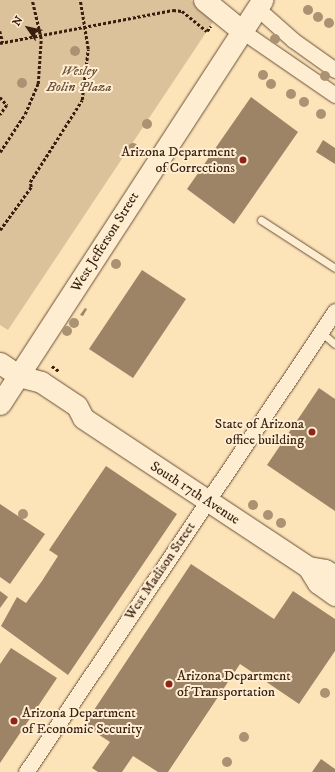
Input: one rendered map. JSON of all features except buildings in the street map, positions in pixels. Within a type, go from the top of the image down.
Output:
[{"type":"main road","points":[[204,0],[242,31]]},
{"type":"main road","name":"West Jefferson Street","points":[[0,404],[260,4]]},
{"type":"main road","name":"South 17th Avenue","points":[[0,363],[19,376],[33,394],[70,419],[83,418],[206,501],[308,567],[326,570],[335,576]]},
{"type":"main road","name":"South 17th Avenue","points":[[308,567],[318,583],[335,595]]},
{"type":"street","points":[[260,4],[293,40],[335,70]]},
{"type":"street","points":[[242,31],[335,95]]},
{"type":"street","name":"West Madison Street","points":[[26,772],[206,501],[335,311]]},
{"type":"lane","points":[[261,220],[335,268]]},
{"type":"lane","points":[[321,332],[335,342]]},
{"type":"path","points":[[0,152],[25,114],[38,84],[40,35],[32,0]]},
{"type":"path","points":[[0,230],[32,187],[30,182],[82,100],[87,77],[86,25],[80,0]]},
{"type":"path","points":[[0,31],[2,43],[86,25],[173,10],[182,11],[207,31]]},
{"type":"path","points":[[0,97],[7,105],[0,115]]},
{"type":"path","points":[[52,366],[59,371]]},
{"type":"green space","name":"Wesley Bolin Plaza","points":[[0,0],[191,0],[213,22],[8,330],[0,325]]},
{"type":"place","name":"Arizona Department of Corrections","points":[[243,160]]},
{"type":"place","name":"State of Arizona office building","points":[[312,432]]},
{"type":"place","name":"Arizona Department of Transportation","points":[[169,684]]},
{"type":"place","name":"Arizona Department of Economic Security","points":[[14,721]]}]
